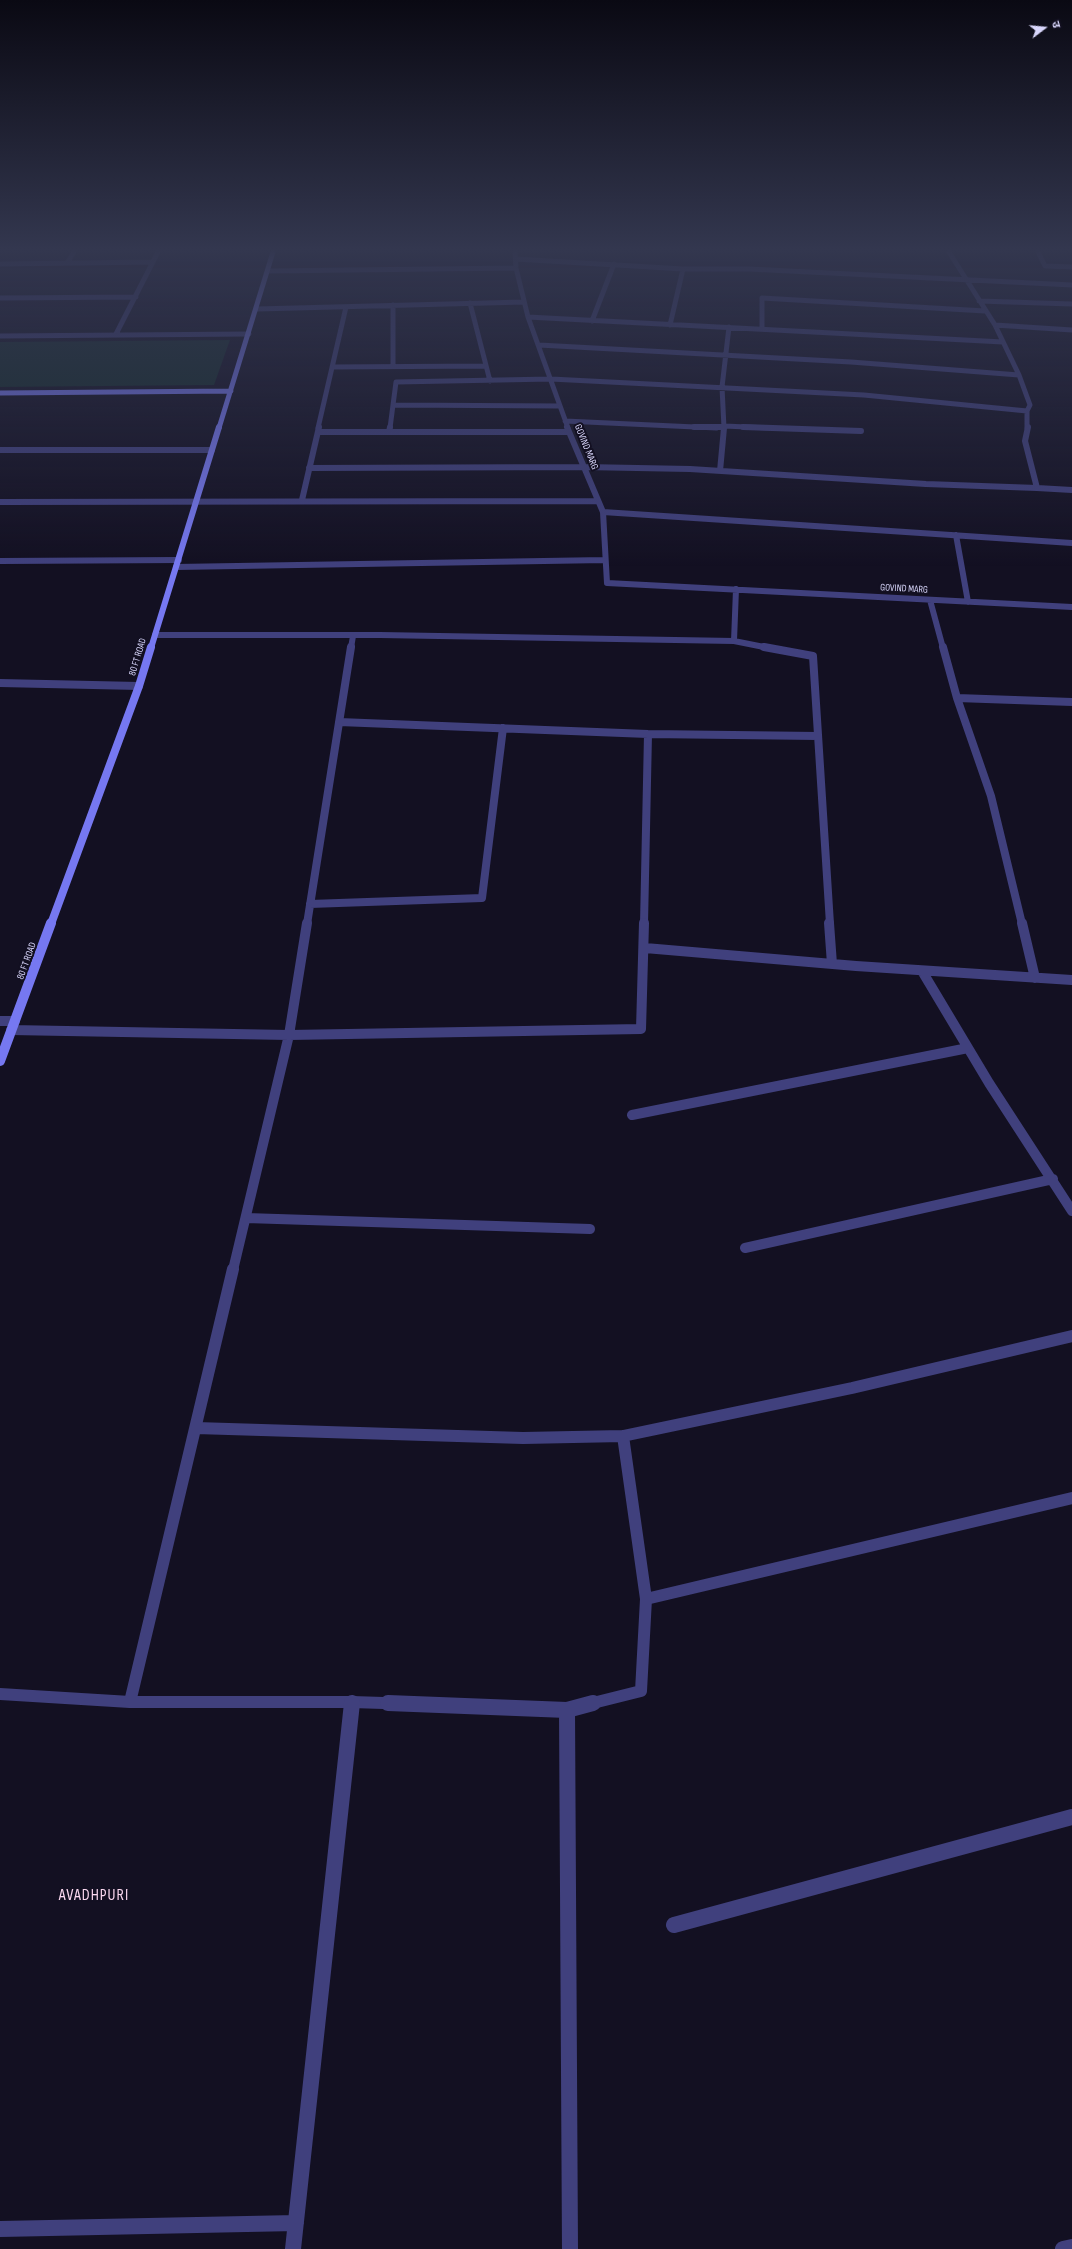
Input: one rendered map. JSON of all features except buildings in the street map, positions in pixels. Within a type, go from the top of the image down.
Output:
[{"type":"street","name":"80 FT ROAD","points":[[0,1061],[139,686],[242,357]]},
{"type":"street","points":[[302,500],[334,357]]},
{"type":"street","points":[[393,357],[393,366]]},
{"type":"street","points":[[484,357],[490,380]]},
{"type":"street","name":"GOVIND MARG","points":[[543,357],[569,432],[602,512],[607,583],[1072,607]]},
{"type":"street","points":[[720,471],[724,427],[722,388],[726,357]]},
{"type":"street","points":[[761,357],[1019,374]]},
{"type":"street","points":[[1010,357],[1019,374],[1030,405],[1027,411],[1028,424],[1025,441],[1037,488]]},
{"type":"street","points":[[332,367],[486,366]]},
{"type":"street","points":[[389,432],[396,382],[551,379],[864,395],[1027,411]]},
{"type":"street","points":[[0,393],[231,391]]},
{"type":"street","points":[[393,405],[560,406]]},
{"type":"street","points":[[565,421],[861,431]]},
{"type":"street","points":[[318,432],[569,432]]},
{"type":"street","points":[[0,450],[212,450]]},
{"type":"street","points":[[310,468],[584,467],[720,471],[926,484],[1072,490]]},
{"type":"street","points":[[0,502],[302,500],[598,501]]},
{"type":"street","points":[[602,512],[1072,543]]},
{"type":"street","points":[[956,535],[968,602]]},
{"type":"street","points":[[0,561],[178,560]]},
{"type":"street","points":[[176,567],[605,560]]},
{"type":"street","points":[[734,640],[736,589]]},
{"type":"street","points":[[930,600],[957,698],[991,796],[1035,978]]},
{"type":"street","points":[[155,635],[734,640],[813,656],[832,964]]},
{"type":"street","points":[[130,1702],[290,1035],[353,636]]},
{"type":"street","points":[[0,683],[139,686]]},
{"type":"street","points":[[957,698],[1072,702]]},
{"type":"street","points":[[339,722],[648,734],[818,736]]},
{"type":"street","points":[[310,904],[482,898],[502,728]]},
{"type":"street","points":[[0,1021],[13,1026],[290,1035],[641,1029],[645,948],[648,734]]},
{"type":"street","points":[[645,948],[922,971],[1072,980]]},
{"type":"street","points":[[922,971],[968,1048],[1072,1211]]},
{"type":"street","points":[[632,1115],[968,1048]]},
{"type":"street","points":[[745,1248],[1053,1179]]},
{"type":"street","points":[[246,1218],[590,1229]]},
{"type":"street","points":[[196,1428],[523,1438],[623,1436],[852,1388],[1072,1336]]},
{"type":"street","points":[[0,1694],[130,1702],[352,1702],[567,1710],[641,1691],[646,1599],[623,1436]]},
{"type":"street","points":[[646,1599],[1072,1498]]},
{"type":"street","points":[[293,2249],[352,1702]]},
{"type":"street","points":[[567,1710],[570,2249]]},
{"type":"street","points":[[674,1925],[1072,1817]]},
{"type":"street","points":[[0,2229],[296,2223]]},
{"type":"street","points":[[1063,2249],[1072,2246]]},
{"type":"green space","points":[[0,357],[224,357],[214,385],[0,387]]},
{"type":"district","name":"AVADHPURI","points":[[94,1896]]}]
